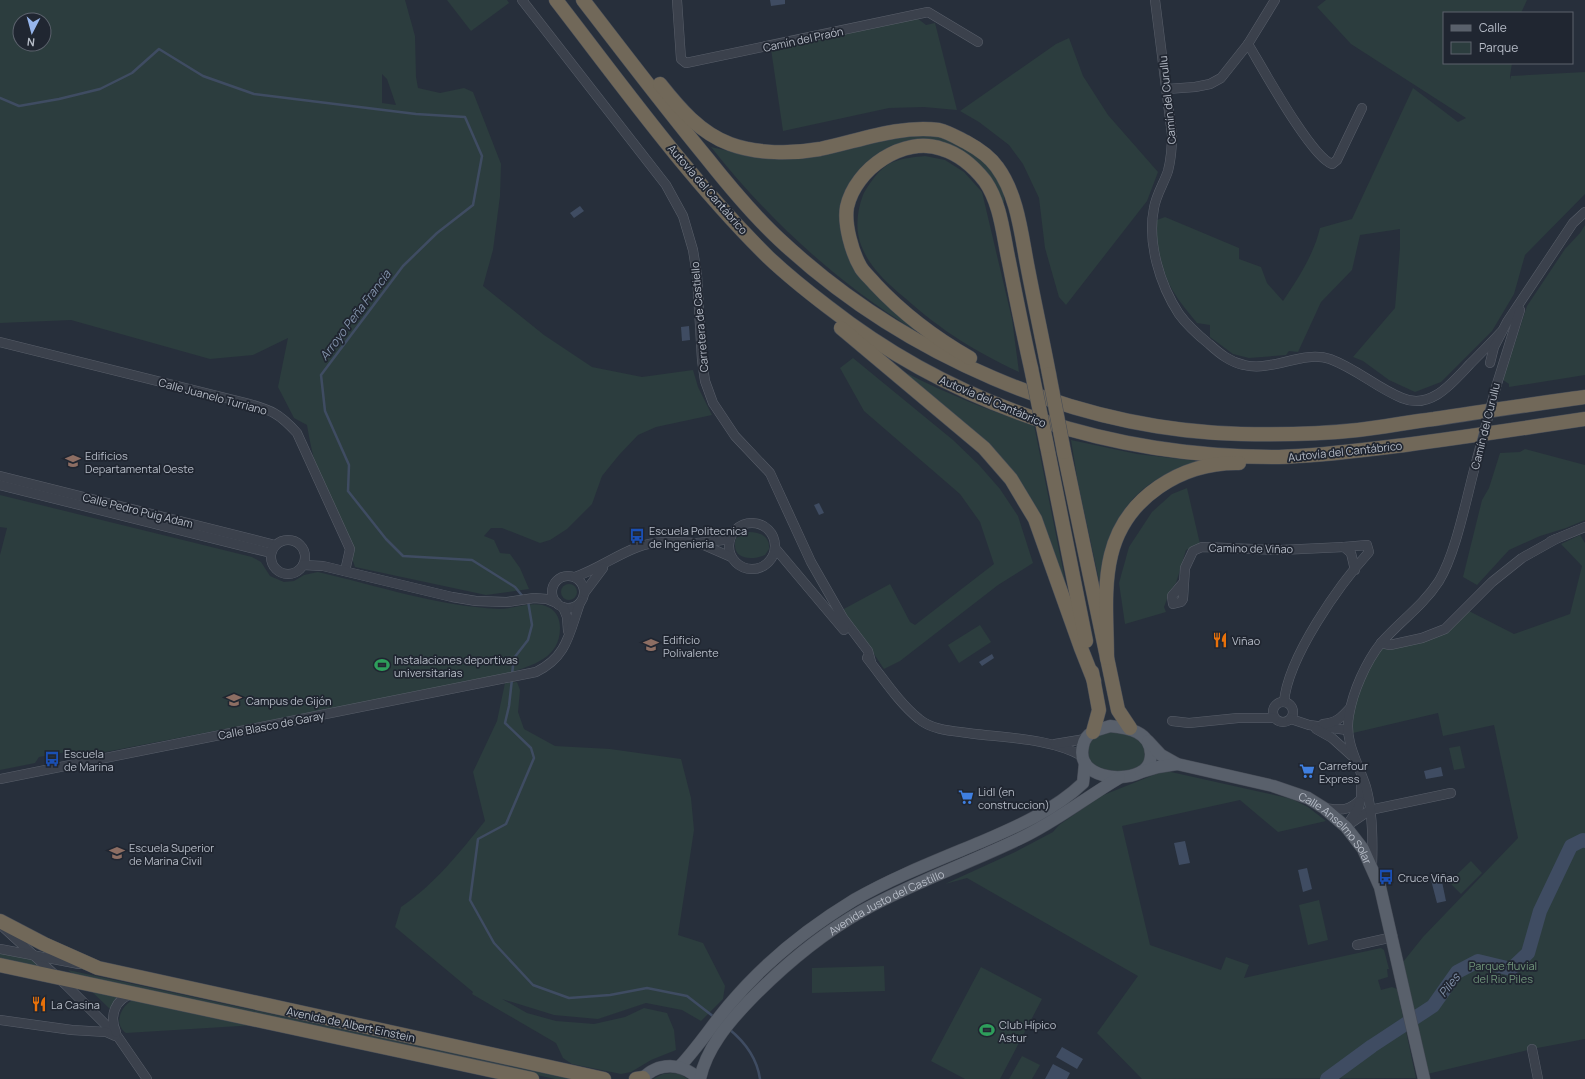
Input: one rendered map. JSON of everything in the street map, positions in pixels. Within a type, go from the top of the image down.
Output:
[{"type":"highway","name":"Autovía del Cantábrico","points":[[556,0],[673,150],[721,208],[769,258],[788,275],[848,323],[888,350],[939,379],[1029,418],[1136,445],[1222,455],[1278,457],[1328,454],[1585,419]]},
{"type":"highway","name":"Autovía del Cantábrico","points":[[583,0],[687,135],[741,200],[779,239],[810,267],[879,319],[939,352],[1046,400],[1103,415],[1202,432],[1243,434],[1358,430],[1585,397]]},
{"type":"highway","points":[[591,0],[682,112],[705,130],[730,144],[765,151],[792,152],[819,149],[884,133],[912,130],[940,130],[976,147],[997,166],[1010,193],[1020,228],[1064,452],[1118,710],[1130,728]]},
{"type":"highway","points":[[1022,388],[934,335],[885,294],[861,268],[848,235],[847,208],[853,192],[864,173],[887,155],[916,146],[941,148],[964,160],[985,182],[999,210],[1099,710],[1089,735]]},
{"type":"highway","points":[[673,150],[717,213],[761,260],[984,448],[1011,478],[1035,518],[1094,681]]},
{"type":"highway","points":[[1107,658],[1107,579],[1111,554],[1119,531],[1139,503],[1155,489],[1179,475],[1209,466],[1231,463],[1296,463],[1338,459],[1446,439]]},
{"type":"highway","name":"Avenida de Albert Einstein","points":[[0,920],[44,944],[98,968],[604,1079]]},
{"type":"highway","name":"Avenida de Albert Einstein","points":[[0,965],[532,1079]]},
{"type":"main road","points":[[1110,726],[1130,728],[1148,741],[1151,752],[1148,767],[1139,773],[1119,778],[1100,774],[1084,760],[1089,735],[1110,726]]},
{"type":"main road","name":"Calle Anselmo Solar","points":[[1148,741],[1161,755],[1177,764],[1292,791],[1324,808],[1346,827],[1363,849],[1372,866],[1380,887],[1393,937],[1424,1079]]},
{"type":"main road","name":"Avenida Justo del Castillo","points":[[680,1066],[692,1053],[729,1004],[768,964],[812,928],[854,900],[900,877],[1014,828],[1049,808],[1082,783],[1084,760]]},
{"type":"main road","name":"Calle Anselmo Solar","points":[[1139,773],[1158,767],[1177,764]]},
{"type":"main road","name":"Avenida Justo del Castillo","points":[[700,1079],[702,1067],[713,1046],[740,1011],[778,972],[820,938],[862,911],[907,888],[1020,839],[1119,778]]},
{"type":"main road","points":[[640,1079],[660,1067],[680,1066],[692,1072],[700,1079]]},
{"type":"street","name":"Carretera de Castiello","points":[[522,0],[666,185],[679,210],[693,250],[697,275],[702,360],[705,381],[713,403],[735,436],[770,473],[811,562],[843,618],[868,651],[871,662]]},
{"type":"street","name":"Camín del Praón","points":[[677,0],[681,59],[686,63],[928,12],[978,42]]},
{"type":"street","name":"Camín del Curullu","points":[[1155,0],[1172,135],[1172,154],[1168,172],[1154,208],[1152,234],[1158,268],[1171,300],[1180,315],[1198,335],[1222,356],[1234,363],[1262,367],[1305,358],[1329,359],[1355,370],[1403,399],[1417,401],[1430,398],[1445,390],[1501,332]]},
{"type":"street","points":[[1167,90],[1210,84],[1221,78],[1248,44],[1275,0]]},
{"type":"street","points":[[1248,44],[1303,133],[1326,162],[1332,164],[1337,160],[1362,108]]},
{"type":"street","points":[[1491,363],[1494,348],[1501,332],[1573,224],[1585,212]]},
{"type":"street","points":[[1496,387],[1522,302]]},
{"type":"street","points":[[1491,363],[1510,341]]},
{"type":"street","name":"Calle Juanelo Turriano","points":[[0,342],[246,403],[267,409],[283,418],[297,433],[350,549],[345,571]]},
{"type":"street","points":[[1472,362],[1479,360],[1491,363]]},
{"type":"street","name":"Camín del Curullu","points":[[1347,732],[1351,707],[1362,675],[1382,643],[1424,601],[1439,580],[1454,542],[1496,387],[1497,370],[1491,363]]},
{"type":"street","name":"Calle Pedro Puig Adam","points":[[0,476],[273,549]]},
{"type":"street","name":"Calle Pedro Puig Adam","points":[[0,485],[273,549]]},
{"type":"street","points":[[698,543],[731,557],[742,567],[750,569],[758,568],[771,560],[776,548],[775,540],[770,531],[764,526],[754,522],[746,523],[737,528],[730,539],[729,547],[731,557]]},
{"type":"street","points":[[1382,643],[1390,645],[1422,638],[1446,629],[1492,582],[1522,558],[1556,539],[1585,527]]},
{"type":"street","points":[[534,598],[553,587],[561,578],[574,577],[591,572],[638,547],[672,541],[698,543],[730,539]]},
{"type":"street","points":[[305,554],[303,565],[295,573],[284,574],[279,572],[272,564],[273,549],[284,540],[295,542],[303,549],[305,554],[323,566]]},
{"type":"street","name":"Camino de Viñao","points":[[1183,583],[1185,568],[1193,551],[1202,548],[1280,550],[1368,546],[1369,552],[1334,598],[1303,647],[1290,678],[1284,702]]},
{"type":"street","points":[[1344,547],[1351,554],[1355,570]]},
{"type":"street","points":[[776,548],[825,606]]},
{"type":"street","points":[[771,560],[780,561],[803,579]]},
{"type":"street","points":[[568,635],[585,592],[607,564]]},
{"type":"street","points":[[303,565],[323,566],[452,597],[476,601],[518,601],[534,598],[548,599],[560,605],[572,608],[580,603]]},
{"type":"street","points":[[574,577],[581,581],[585,592]]},
{"type":"street","name":"Carretera de Castiello","points":[[823,583],[827,594],[825,606],[906,707],[920,720],[931,726],[953,731],[1050,744],[1073,751],[1084,760]]},
{"type":"street","points":[[553,587],[552,593],[567,617],[568,635]]},
{"type":"street","name":"Calle Blasco de Garay","points":[[0,779],[536,672],[548,667],[560,656],[568,635]]},
{"type":"street","points":[[1274,718],[1273,708],[1276,704],[1284,702],[1292,708],[1291,719]]},
{"type":"street","points":[[1309,725],[1333,723],[1342,717],[1351,707]]},
{"type":"street","points":[[1172,721],[1189,722],[1238,718],[1274,718],[1282,723],[1291,719],[1309,725],[1347,732]]},
{"type":"street","points":[[1309,725],[1332,738],[1354,758]]},
{"type":"street","points":[[1326,735],[1347,732]]},
{"type":"street","points":[[1347,732],[1354,758],[1366,788],[1370,810],[1373,844],[1372,866]]},
{"type":"street","name":"Carretera de Castiello","points":[[1050,744],[1073,742],[1089,735]]},
{"type":"street","points":[[1346,827],[1359,807],[1360,771]]},
{"type":"street","points":[[1346,827],[1370,810],[1451,793]]},
{"type":"street","points":[[1324,808],[1347,809],[1354,806],[1360,799]]},
{"type":"street","points":[[0,924],[58,977],[118,1037],[147,1079]]},
{"type":"street","points":[[1357,945],[1393,937]]},
{"type":"street","name":"Avenida de Albert Einstein","points":[[0,949],[98,968]]},
{"type":"street","points":[[118,1037],[113,1025],[113,1014],[118,1002],[125,996],[135,993]]},
{"type":"street","points":[[0,1020],[72,1030],[106,1032],[118,1037]]},
{"type":"street","points":[[1532,1049],[1538,1079]]},
{"type":"green space","points":[[0,0],[405,0],[415,36],[416,77],[418,88],[440,93],[464,88],[473,92],[501,164],[500,196],[493,250],[483,286],[544,335],[592,367],[642,377],[693,370],[698,387],[712,415],[656,427],[638,435],[602,476],[592,504],[567,529],[550,540],[540,543],[502,528],[491,528],[484,536],[494,540],[500,553],[510,554],[520,568],[529,589],[486,595],[355,567],[319,477],[307,425],[294,418],[278,387],[288,338],[253,355],[210,359],[71,320],[0,323]],"holes":[[[382,74],[387,79],[396,105],[382,103]]]},
{"type":"green space","points":[[447,0],[507,0],[509,3],[471,31]]},
{"type":"green space","points":[[1326,0],[1527,0],[1521,12],[1443,12],[1443,64],[1512,64],[1510,76],[1511,80],[1511,76],[1585,72],[1585,194],[1525,255],[1514,294],[1492,331],[1441,382],[1415,392],[1389,380],[1363,361],[1353,357],[1395,308],[1400,248],[1400,229],[1360,235],[1352,270],[1321,302],[1298,352],[1289,351],[1286,355],[1249,358],[1233,354],[1210,337],[1210,325],[1197,323],[1169,284],[1160,256],[1156,228],[1157,220],[1165,217],[1239,248],[1239,259],[1261,267],[1267,283],[1283,301],[1310,257],[1320,228],[1352,219],[1413,88],[1458,122],[1466,118],[1351,44],[1317,7]]},
{"type":"green space","points":[[917,18],[926,25],[935,23],[957,110],[924,107],[889,108],[783,131],[771,49]]},
{"type":"green space","points":[[1069,38],[1083,76],[1108,115],[1158,172],[1147,201],[1066,305],[1059,297],[1045,248],[1039,198],[1023,164],[1009,145],[979,122],[960,111],[1056,44]]},
{"type":"green space","points":[[911,134],[938,135],[954,140],[962,145],[988,166],[1001,184],[1004,194],[1004,203],[958,148],[877,156],[841,221],[842,236],[851,261],[912,325],[914,330],[857,291],[804,247],[779,224],[733,174],[711,147],[765,159],[794,159]]},
{"type":"green space","points":[[925,156],[945,160],[964,172],[982,192],[1012,319],[1019,372],[959,340],[932,321],[892,287],[874,268],[864,253],[859,239],[857,226],[859,207],[863,195],[872,181],[888,164],[905,159]]},
{"type":"green space","points":[[1585,225],[1585,375],[1509,387],[1509,384],[1503,380],[1527,306],[1565,249],[1580,233]]},
{"type":"green space","points":[[853,358],[953,440],[979,465],[1000,489],[1018,516],[1033,563],[998,585],[900,661],[884,669],[858,630],[842,610],[890,584],[910,622],[915,625],[994,564],[980,522],[960,494],[864,411],[840,368]]},
{"type":"green space","points":[[892,366],[962,399],[1034,425],[1068,595],[1006,467]]},
{"type":"green space","points":[[1071,440],[1137,454],[1206,462],[1183,468],[1165,475],[1145,487],[1133,498],[1116,524],[1106,553],[1100,585],[1078,483]]},
{"type":"green space","points":[[1525,449],[1585,465],[1585,520],[1540,536],[1509,550],[1477,585],[1463,577],[1482,500],[1489,488],[1500,453],[1520,452]]},
{"type":"green space","points":[[1187,488],[1200,544],[1186,550],[1176,583],[1170,591],[1164,607],[1166,612],[1125,624],[1119,583],[1129,547],[1152,512],[1172,494]]},
{"type":"green space","points":[[0,495],[252,557],[261,562],[270,576],[284,582],[294,581],[304,575],[318,572],[408,595],[453,604],[499,609],[531,604],[544,605],[550,608],[558,616],[560,628],[558,639],[554,649],[548,656],[530,666],[499,676],[74,758],[66,752],[39,757],[35,763],[0,770],[0,555],[7,528],[0,527]]},
{"type":"green space","points":[[749,532],[760,534],[766,538],[769,549],[765,555],[748,558],[743,557],[736,550],[736,538]]},
{"type":"green space","name":"Parque fluvial del Rio Piles","points":[[1580,535],[1585,543],[1585,1039],[1532,1049],[1423,1075],[1399,967],[1423,937],[1518,838],[1494,725],[1443,736],[1438,713],[1353,733],[1347,730],[1349,714],[1381,643],[1445,629],[1465,609],[1514,634],[1570,614],[1582,566],[1561,544]]},
{"type":"green space","points":[[566,584],[572,584],[577,589],[575,598],[572,600],[566,600],[561,595],[561,589]]},
{"type":"green space","points":[[980,625],[991,642],[959,663],[948,645]]},
{"type":"green space","points":[[517,682],[520,690],[518,712],[524,729],[555,746],[610,749],[681,759],[691,798],[694,830],[678,935],[703,943],[725,986],[723,999],[701,1021],[682,1010],[646,1003],[598,1019],[554,1015],[502,999],[527,1013],[556,1021],[594,1024],[625,1017],[644,1008],[667,1013],[674,1030],[676,1050],[651,1060],[631,1072],[621,1074],[572,1064],[563,1058],[556,1043],[472,994],[473,992],[395,927],[401,907],[425,889],[456,856],[485,821],[473,772],[497,721],[505,683]]},
{"type":"green space","points":[[1130,728],[1151,752],[1139,773],[1092,770],[1082,748],[1093,732]]},
{"type":"green space","points":[[1460,746],[1465,768],[1454,770],[1449,748]]},
{"type":"green space","points":[[1161,772],[1171,772],[1292,799],[1308,807],[1326,821],[1278,832],[1240,800],[1122,826],[1150,945],[1221,970],[1226,957],[1249,965],[1244,978],[1381,948],[1384,950],[1389,969],[1387,969],[1388,977],[1378,980],[1381,990],[1392,987],[1397,989],[1416,1078],[1142,1079],[1097,1033],[1138,976],[967,878],[945,884],[1013,853],[1053,832],[1059,825],[1101,796]]},
{"type":"green space","points":[[1471,861],[1482,873],[1461,894],[1449,882]]},
{"type":"green space","points":[[1319,900],[1328,940],[1308,945],[1299,905]]},
{"type":"green space","points":[[0,949],[35,955],[58,977],[0,965]]},
{"type":"green space","points":[[884,966],[885,991],[812,993],[812,968]]},
{"type":"green space","name":"Club Hípico Astur","points":[[981,967],[1042,999],[1000,1079],[965,1079],[931,1061]]},
{"type":"green space","points":[[68,970],[572,1079],[555,1079],[74,975]]},
{"type":"green space","points":[[86,986],[121,993],[111,1010]]},
{"type":"green space","points":[[135,999],[256,1025],[126,1033],[120,1024],[120,1014],[130,1001]]},
{"type":"green space","name":"Club Hípico Astur","points":[[1022,1056],[1040,1065],[1032,1079],[1009,1079]]},
{"type":"green space","points":[[663,1074],[680,1074],[688,1079],[653,1079]]},
{"type":"water","points":[[770,0],[785,0],[785,4],[771,6]]},
{"type":"water","points":[[580,206],[584,211],[574,218],[570,213]]},
{"type":"water","points":[[689,326],[690,340],[682,341],[681,327]]},
{"type":"water","points":[[819,503],[824,513],[819,515],[814,505]]},
{"type":"water","points":[[992,654],[994,658],[982,666],[979,662]]},
{"type":"water","points":[[1441,767],[1443,776],[1426,779],[1424,771]]},
{"type":"water","points":[[1185,841],[1190,863],[1179,865],[1174,843]]},
{"type":"water","points":[[1307,868],[1312,889],[1303,892],[1298,870]]},
{"type":"water","points":[[1441,877],[1446,901],[1437,903],[1431,880]]},
{"type":"water","name":"Club Hípico Astur","points":[[1062,1047],[1083,1059],[1077,1069],[1056,1057]]},
{"type":"water","name":"Club Hípico Astur","points":[[1053,1064],[1070,1073],[1067,1079],[1045,1079]]},
{"type":"waterway","name":"Arroyo Peña Francia","points":[[0,98],[19,106],[59,99],[100,89],[132,73],[159,49],[203,76],[254,94],[416,114],[465,117],[482,156],[473,205],[437,233],[403,266],[321,375],[325,411],[349,465],[348,491],[386,539],[403,556],[472,560],[515,587],[524,598]]},
{"type":"waterway","name":"Arroyo Peña Francia","points":[[512,674],[514,658],[528,640],[532,625],[528,601]]},
{"type":"waterway","name":"Arroyo Peña Francia","points":[[512,679],[509,706],[505,723],[531,748],[534,758],[506,824],[478,839],[470,900],[494,943],[533,985],[569,998],[610,995],[647,988],[687,996],[714,1017]]},
{"type":"waterway","name":"Piles","points":[[1327,1079],[1372,1046],[1433,1006],[1457,972],[1478,961],[1511,969],[1528,953],[1540,911],[1571,846],[1583,840],[1585,841]]},
{"type":"waterway","name":"Arroyo Peña Francia","points":[[729,1029],[740,1039],[753,1057],[760,1079]]},
{"type":"place","name":"Edificios Departamental Oeste","points":[[73,461]]},
{"type":"place","name":"Escuela Politecnica de Ingenieria","points":[[637,536]]},
{"type":"place","name":"Viñao","points":[[1220,640]]},
{"type":"place","name":"Edificio Polivalente","points":[[651,645]]},
{"type":"place","name":"Instalaciones deportivas universitarias","points":[[382,665]]},
{"type":"place","name":"Campus de Gijón","points":[[234,700]]},
{"type":"place","name":"Escuela de Marina","points":[[52,759]]},
{"type":"place","name":"Carrefour Express","points":[[1307,771]]},
{"type":"place","name":"Lidl (en construccion)","points":[[966,797]]},
{"type":"place","name":"Escuela Superior de Marina Civil","points":[[117,853]]},
{"type":"place","name":"Cruce Viñao","points":[[1386,877]]},
{"type":"place","name":"La Casina","points":[[39,1004]]},
{"type":"place","name":"Club Hípico Astur","points":[[987,1030]]}]
